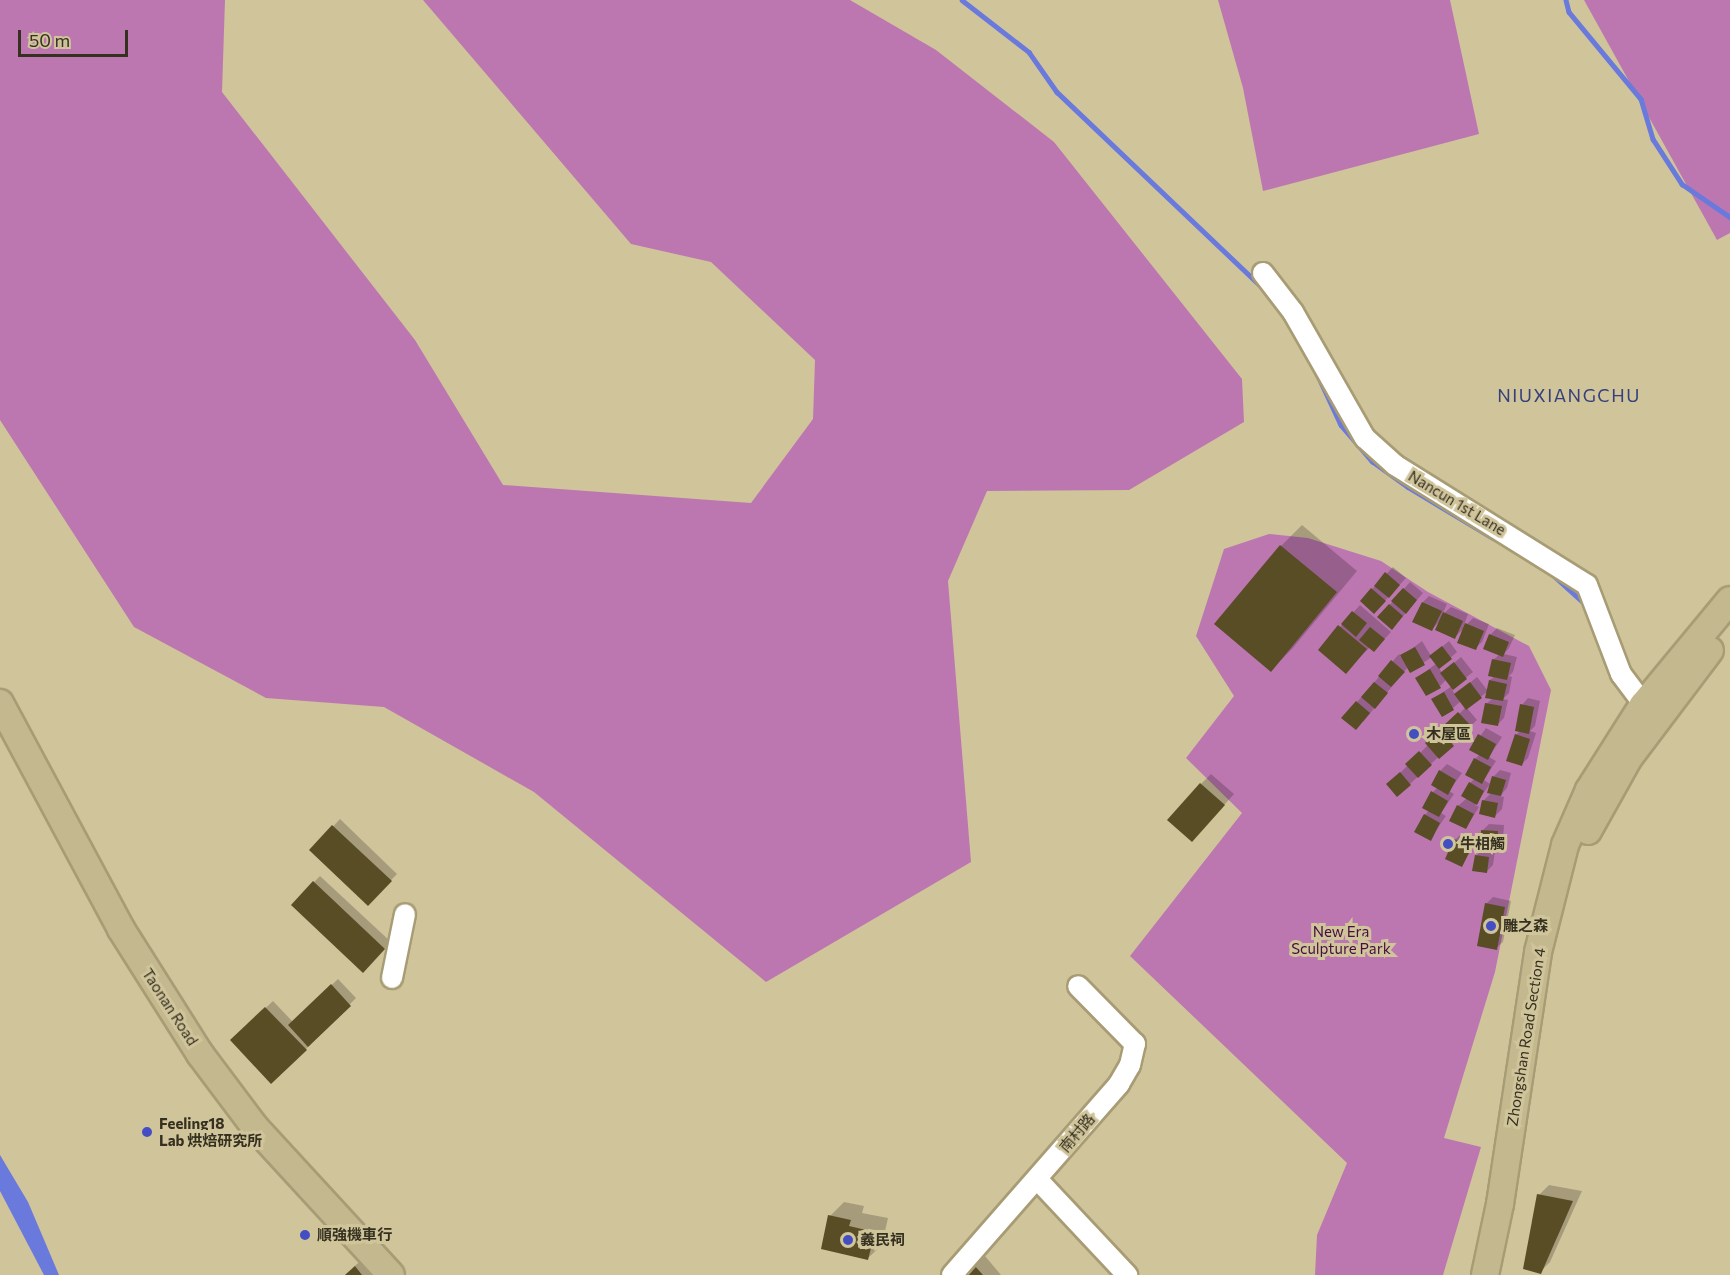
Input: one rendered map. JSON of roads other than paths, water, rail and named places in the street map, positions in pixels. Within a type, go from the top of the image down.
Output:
[{"type":"main road","name":"Zhongshan Road Section 4","points":[[1485,1275],[1500,1204],[1538,952],[1565,845],[1589,790],[1650,713],[1730,600]]},
{"type":"main road","name":"Zhongshan Road Section 4","points":[[1503,1275],[1512,1231],[1552,968],[1568,890],[1588,831],[1628,759],[1650,713],[1730,626]]},
{"type":"main road","name":"Taonan Road","points":[[0,703],[121,929],[200,1054],[254,1126],[391,1275]]},
{"type":"street","name":"Nancun 1st Lane","points":[[1263,273],[1293,312],[1365,438],[1395,465],[1587,585],[1621,674],[1650,713]]},
{"type":"street","points":[[392,978],[405,914]]},
{"type":"street","name":"南村路","points":[[952,1275],[1119,1084],[1130,1065],[1135,1044],[1078,986]]},
{"type":"street","points":[[1037,1179],[1127,1275]]},
{"type":"water","points":[[0,1155],[28,1202],[59,1275],[44,1275],[0,1191]]},
{"type":"waterway","points":[[962,0],[1029,52],[1057,92],[1264,289]]},
{"type":"waterway","points":[[1566,0],[1569,12],[1641,99],[1653,139],[1682,184],[1730,217]]},
{"type":"waterway","points":[[1314,367],[1341,425],[1372,461],[1408,487],[1493,538]]},
{"type":"waterway","points":[[1552,574],[1583,602]]},
{"type":"place","name":"木屋區","points":[[1414,734]]},
{"type":"place","name":"牛相觸","points":[[1448,844]]},
{"type":"place","name":"雕之森","points":[[1491,926]]},
{"type":"place","name":"Feeling18 Lab 烘焙研究所","points":[[147,1132]]},
{"type":"place","name":"順強機車行","points":[[305,1235]]},
{"type":"place","name":"義民祠","points":[[848,1240]]},
{"type":"district","name":"NIUXIANGCHU","points":[[1569,395]]},
{"type":"park label","name":"New Era Sculpture Park","points":[[1341,940]]}]
